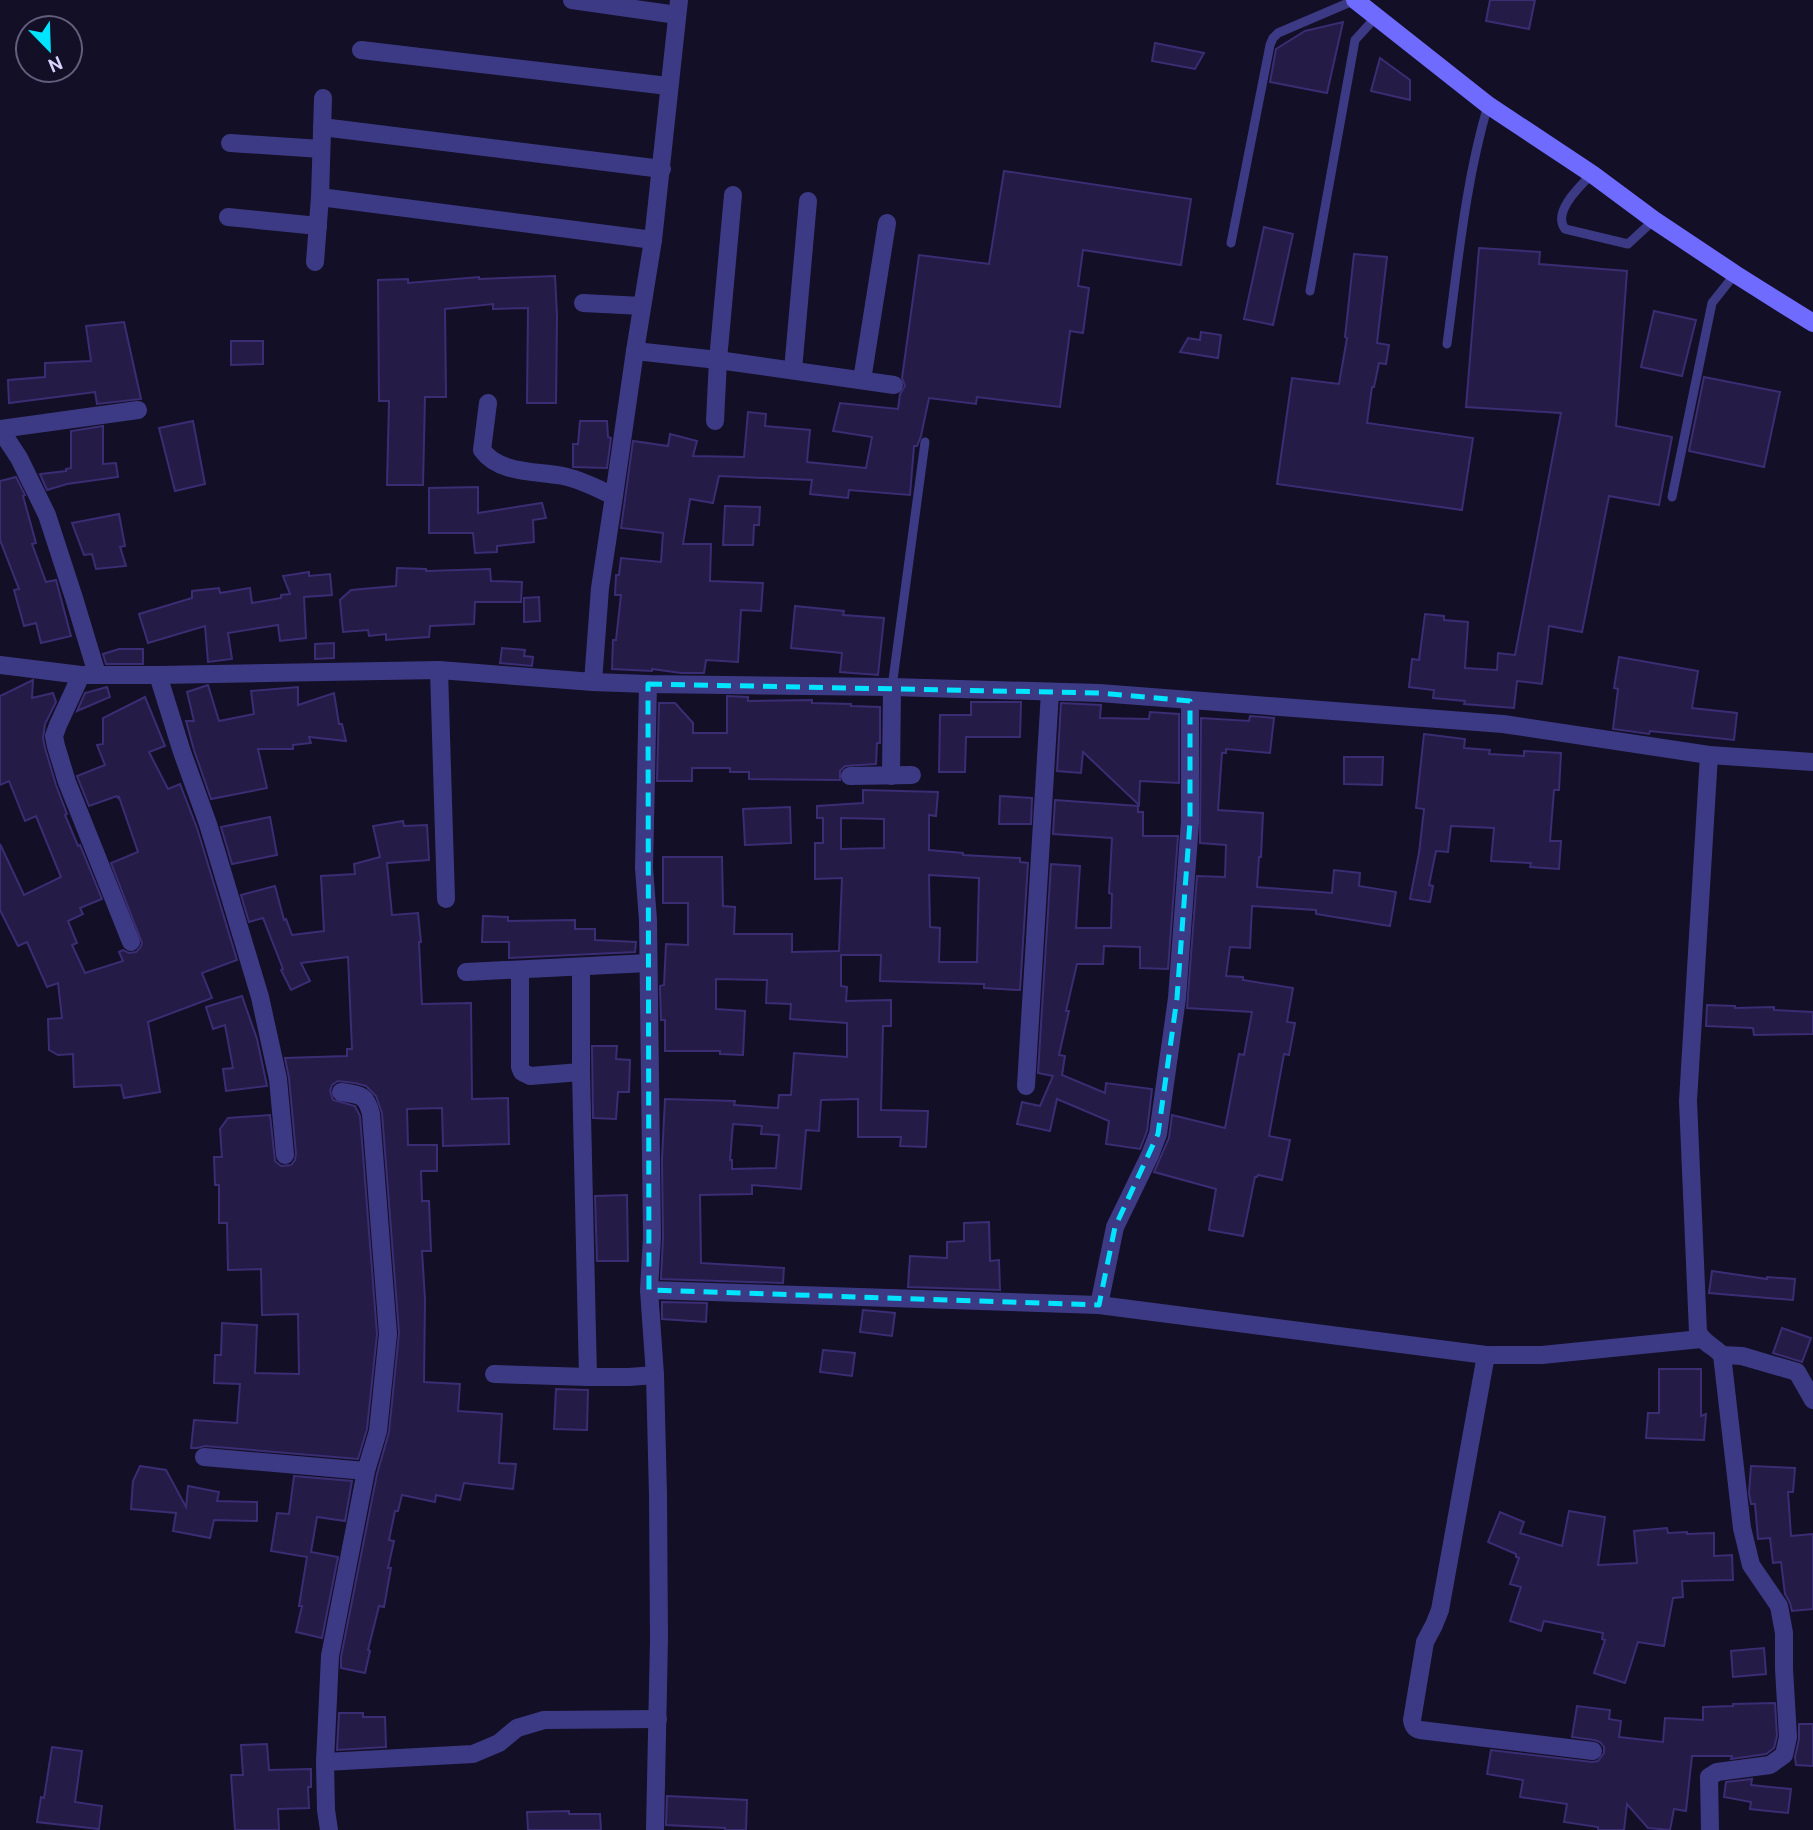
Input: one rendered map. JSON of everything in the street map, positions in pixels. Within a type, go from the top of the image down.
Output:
[{"type":"main road","points":[[1355,0],[1488,106],[1592,174],[1654,220],[1813,323]]},
{"type":"street","points":[[572,0],[678,8],[653,240],[600,588],[593,682]]},
{"type":"street","points":[[361,50],[668,86]]},
{"type":"street","points":[[315,262],[323,98]]},
{"type":"street","points":[[322,127],[662,169]]},
{"type":"street","points":[[230,143],[321,149]]},
{"type":"street","points":[[715,421],[733,195]]},
{"type":"street","points":[[320,197],[653,240]]},
{"type":"street","points":[[793,370],[808,201]]},
{"type":"street","points":[[228,217],[318,226]]},
{"type":"street","points":[[862,380],[887,223]]},
{"type":"street","points":[[583,303],[642,306]]},
{"type":"street","points":[[635,351],[894,385]]},
{"type":"street","points":[[488,402],[482,450],[491,460],[508,467],[564,476],[614,496]]},
{"type":"street","points":[[131,942],[67,782],[54,736],[89,675],[74,598],[47,515],[19,458],[0,429],[138,410]]},
{"type":"street","points":[[0,665],[89,675],[439,670],[648,684],[1099,693],[1503,724],[1709,755],[1813,762]]},
{"type":"street","points":[[439,670],[446,899]]},
{"type":"street","points":[[158,675],[208,824],[260,997],[278,1079],[285,1155]]},
{"type":"street","points":[[648,684],[644,855],[648,920],[652,1225],[649,1290],[655,1375],[658,1495],[655,1830]]},
{"type":"street","points":[[891,776],[892,687]]},
{"type":"street","points":[[1026,1086],[1050,692]]},
{"type":"street","points":[[1099,1305],[1115,1227],[1158,1134],[1177,998],[1190,822],[1190,701]]},
{"type":"street","points":[[1709,755],[1688,1101],[1698,1332],[1701,1339],[1722,1355],[1742,1528],[1751,1565],[1779,1606],[1784,1633],[1788,1737],[1784,1755],[1770,1765],[1717,1772],[1709,1777],[1710,1830]]},
{"type":"street","points":[[850,776],[912,775]]},
{"type":"street","points":[[466,972],[648,963]]},
{"type":"street","points":[[581,967],[588,1377]]},
{"type":"street","points":[[520,970],[522,1072],[530,1076],[581,1072]]},
{"type":"street","points":[[329,1830],[325,1762],[330,1656],[366,1471],[378,1431],[388,1334],[371,1114],[368,1102],[361,1095],[341,1092]]},
{"type":"street","points":[[649,1290],[1099,1305],[1486,1355],[1542,1355],[1701,1339]]},
{"type":"street","points":[[1486,1355],[1440,1610],[1425,1642],[1413,1725],[1420,1730],[1593,1751]]},
{"type":"street","points":[[1722,1355],[1742,1356],[1797,1372],[1813,1399]]},
{"type":"street","points":[[494,1374],[588,1377],[655,1375]]},
{"type":"street","points":[[204,1457],[366,1471]]},
{"type":"street","points":[[325,1762],[473,1754],[499,1743],[517,1728],[544,1720],[658,1718]]},
{"type":"lane","points":[[1231,243],[1273,38],[1278,33],[1355,0]]},
{"type":"lane","points":[[1310,291],[1355,40],[1376,17]]},
{"type":"lane","points":[[1447,344],[1467,190],[1488,106]]},
{"type":"lane","points":[[1592,174],[1571,196],[1560,220],[1565,229],[1628,244],[1654,220]]},
{"type":"lane","points":[[1672,497],[1712,303],[1735,274]]},
{"type":"lane","points":[[892,687],[925,442]]},
{"type":"highlighted area","points":[[648,684],[1099,693],[1190,701],[1190,822],[1177,998],[1158,1134],[1115,1227],[1099,1305],[649,1290]]},
{"type":"building","points":[[1490,0],[1535,0],[1529,29],[1486,21]]},
{"type":"building","points":[[1343,22],[1327,93],[1270,82],[1276,49],[1305,31]]},
{"type":"building","points":[[1155,43],[1204,53],[1195,69],[1152,61]]},
{"type":"building","points":[[1380,58],[1410,80],[1410,100],[1371,91]]},
{"type":"building","points":[[1004,171],[1191,199],[1181,265],[1083,250],[1078,286],[1089,288],[1083,333],[1070,331],[1060,407],[977,397],[976,404],[929,398],[921,436],[917,446],[914,446],[910,495],[849,490],[848,498],[810,494],[812,480],[719,476],[713,503],[690,499],[683,544],[711,544],[710,581],[763,583],[761,611],[741,610],[738,662],[706,660],[704,673],[612,669],[613,640],[616,640],[621,595],[615,595],[616,575],[619,575],[621,558],[661,562],[663,533],[621,528],[633,441],[668,446],[670,434],[697,441],[693,456],[744,457],[748,412],[766,414],[765,426],[810,430],[807,462],[866,468],[872,437],[833,431],[840,403],[898,409],[900,394],[905,386],[902,378],[919,255],[989,264]]},
{"type":"building","points":[[1264,227],[1293,234],[1273,325],[1244,319]]},
{"type":"building","points":[[1479,248],[1540,252],[1539,264],[1627,271],[1616,426],[1672,437],[1659,505],[1609,496],[1582,632],[1549,626],[1542,684],[1517,681],[1514,708],[1464,704],[1465,701],[1433,698],[1434,690],[1409,687],[1412,659],[1419,660],[1425,614],[1444,616],[1444,620],[1468,622],[1465,668],[1497,670],[1498,653],[1515,655],[1561,413],[1466,407]]},
{"type":"building","points":[[1354,254],[1387,257],[1377,343],[1389,345],[1386,364],[1379,363],[1372,387],[1367,423],[1473,438],[1462,510],[1277,484],[1292,378],[1339,384],[1347,338]]},
{"type":"building","points":[[555,276],[556,403],[527,403],[528,308],[493,309],[493,304],[445,309],[446,397],[425,397],[423,485],[387,485],[389,401],[379,401],[378,280],[408,279],[408,283],[479,277]]},
{"type":"building","points":[[1654,311],[1696,320],[1682,376],[1641,367]]},
{"type":"building","points":[[124,322],[141,399],[97,404],[95,392],[9,403],[8,380],[45,377],[45,363],[91,361],[86,326]]},
{"type":"building","points":[[1201,332],[1221,335],[1218,358],[1180,352],[1188,338],[1200,340]]},
{"type":"building","points":[[231,341],[263,341],[263,364],[231,365]]},
{"type":"building","points":[[1704,377],[1780,392],[1764,467],[1689,451]]},
{"type":"building","points":[[193,421],[205,484],[175,491],[159,428]]},
{"type":"building","points":[[580,421],[607,421],[608,437],[611,438],[607,468],[573,467],[573,444],[578,444]]},
{"type":"building","points":[[103,426],[103,464],[116,463],[118,477],[67,484],[47,490],[40,474],[71,468],[71,431]]},
{"type":"building","points":[[16,477],[25,495],[23,496],[36,543],[32,544],[46,582],[56,580],[71,636],[41,643],[36,623],[24,626],[14,590],[19,589],[0,540],[0,481]]},
{"type":"building","points":[[478,487],[478,513],[542,503],[546,518],[533,520],[534,542],[497,546],[497,552],[475,553],[473,533],[429,533],[429,488]]},
{"type":"building","points":[[725,506],[760,507],[759,525],[754,525],[753,545],[723,545]]},
{"type":"building","points":[[119,514],[125,546],[120,547],[126,566],[96,569],[92,554],[84,555],[72,523]]},
{"type":"building","points":[[397,568],[426,571],[490,569],[491,581],[522,582],[521,602],[475,602],[474,624],[430,626],[429,637],[386,640],[386,634],[369,636],[368,630],[343,632],[340,600],[351,590],[396,586]]},
{"type":"building","points":[[309,572],[309,576],[330,574],[332,595],[304,597],[306,638],[280,641],[278,625],[228,633],[232,659],[208,662],[205,626],[148,643],[139,614],[192,598],[192,591],[219,588],[220,593],[250,588],[252,603],[281,598],[281,595],[290,594],[283,576]]},
{"type":"building","points":[[539,597],[540,621],[524,622],[524,598]]},
{"type":"building","points":[[795,606],[844,611],[843,615],[884,618],[878,675],[840,672],[842,653],[791,648]]},
{"type":"building","points":[[334,643],[334,658],[315,659],[315,644]]},
{"type":"building","points":[[502,648],[525,650],[524,656],[533,657],[532,666],[500,663]]},
{"type":"building","points":[[119,649],[143,649],[143,664],[106,664],[103,654]]},
{"type":"building","points":[[1619,657],[1698,671],[1692,708],[1737,713],[1734,740],[1613,729],[1618,689],[1614,688]]},
{"type":"building","points":[[33,680],[32,698],[53,693],[56,702],[45,724],[45,748],[67,814],[65,815],[102,899],[80,908],[83,914],[68,921],[77,943],[72,945],[85,973],[123,961],[119,952],[136,952],[142,943],[111,863],[138,852],[119,797],[89,806],[77,776],[105,765],[97,745],[103,744],[103,718],[145,697],[165,746],[149,752],[168,789],[180,784],[197,828],[237,960],[202,973],[212,998],[148,1022],[160,1092],[124,1098],[121,1085],[74,1087],[73,1054],[58,1055],[49,1050],[48,1019],[62,1018],[58,983],[47,987],[27,942],[18,946],[0,910],[0,844],[24,895],[61,877],[36,816],[25,821],[9,781],[0,785],[0,696]]},
{"type":"building","points":[[208,685],[219,721],[254,714],[251,691],[298,687],[298,705],[334,693],[339,724],[342,724],[346,741],[309,737],[311,743],[293,745],[293,749],[258,749],[267,788],[211,799],[186,721],[194,721],[187,692]]},
{"type":"building","points":[[107,687],[110,697],[77,711],[85,693]]},
{"type":"building","points":[[727,696],[748,697],[748,701],[812,700],[812,703],[880,707],[880,743],[877,743],[876,764],[845,766],[840,771],[840,780],[749,779],[749,772],[730,772],[730,768],[692,768],[692,781],[657,781],[659,703],[675,703],[693,723],[693,733],[727,733]]},
{"type":"building","points":[[971,702],[1021,702],[1020,737],[966,737],[965,772],[939,772],[940,715],[971,715]]},
{"type":"building","points":[[1061,703],[1101,705],[1100,718],[1149,719],[1150,712],[1179,714],[1179,783],[1140,781],[1139,805],[1083,752],[1081,773],[1057,771]]},
{"type":"building","points":[[1250,716],[1274,718],[1270,753],[1226,749],[1226,753],[1222,753],[1218,810],[1263,813],[1257,887],[1332,893],[1334,870],[1360,873],[1359,886],[1396,892],[1390,926],[1316,914],[1316,910],[1252,906],[1250,948],[1230,947],[1226,976],[1293,988],[1287,1022],[1295,1023],[1289,1055],[1284,1054],[1269,1136],[1290,1140],[1282,1180],[1258,1175],[1255,1177],[1243,1236],[1209,1230],[1216,1189],[1154,1172],[1169,1138],[1172,1115],[1225,1128],[1239,1054],[1244,1055],[1252,1012],[1187,1008],[1197,876],[1225,877],[1226,845],[1200,843],[1201,718],[1249,721]]},
{"type":"building","points":[[1424,734],[1465,739],[1464,748],[1490,750],[1489,754],[1524,756],[1524,751],[1561,753],[1559,790],[1554,790],[1550,841],[1561,841],[1559,869],[1530,867],[1531,863],[1491,861],[1494,828],[1451,826],[1448,852],[1436,851],[1429,885],[1433,886],[1430,902],[1410,899],[1424,809],[1416,808]]},
{"type":"building","points":[[1344,757],[1383,757],[1382,785],[1344,784]]},
{"type":"building","points":[[863,790],[938,792],[936,816],[929,815],[929,850],[1020,858],[1020,862],[1028,863],[1020,990],[984,988],[984,984],[880,981],[881,955],[841,955],[841,986],[847,987],[846,1001],[891,1000],[891,1026],[883,1026],[881,1110],[928,1111],[926,1147],[900,1146],[901,1137],[858,1137],[858,1099],[821,1100],[819,1131],[806,1130],[801,1189],[752,1185],[752,1194],[700,1195],[701,1263],[784,1268],[783,1283],[661,1279],[665,1099],[735,1101],[734,1105],[778,1108],[779,1095],[791,1095],[794,1053],[847,1057],[847,1023],[790,1019],[791,1004],[766,1003],[767,980],[716,979],[716,1009],[745,1011],[743,1055],[720,1054],[720,1051],[665,1051],[665,1020],[661,1020],[660,986],[664,985],[666,944],[688,945],[688,903],[663,903],[663,857],[722,857],[723,906],[735,907],[734,934],[792,934],[792,952],[839,951],[842,878],[815,879],[815,843],[823,843],[823,818],[817,818],[817,806],[863,803]],"holes":[[[841,818],[884,819],[884,848],[841,849]],[[929,875],[979,878],[977,962],[939,962],[940,928],[930,927]],[[733,1124],[762,1126],[761,1134],[779,1135],[776,1168],[732,1169],[730,1160]]]},
{"type":"building","points":[[1000,796],[1032,798],[1031,824],[999,824]]},
{"type":"building","points":[[1055,800],[1138,806],[1138,812],[1143,812],[1143,836],[1178,836],[1168,969],[1140,968],[1140,947],[1104,946],[1103,964],[1077,964],[1059,1055],[1065,1056],[1062,1075],[1105,1093],[1106,1083],[1152,1089],[1147,1131],[1140,1149],[1106,1144],[1109,1121],[1057,1099],[1050,1131],[1017,1124],[1022,1102],[1040,1106],[1053,1076],[1038,1073],[1051,864],[1080,866],[1076,928],[1111,928],[1112,894],[1109,893],[1112,838],[1053,834]]},
{"type":"building","points":[[790,807],[791,843],[745,845],[743,809]]},
{"type":"building","points":[[270,817],[277,855],[232,864],[221,827]]},
{"type":"building","points":[[403,821],[404,826],[427,825],[429,860],[387,863],[392,915],[418,913],[422,1004],[471,1003],[472,1099],[508,1098],[509,1144],[443,1146],[442,1108],[407,1109],[408,1145],[437,1145],[437,1171],[421,1171],[422,1201],[429,1201],[431,1251],[422,1251],[425,1299],[424,1382],[460,1384],[458,1411],[502,1414],[499,1463],[516,1464],[513,1489],[464,1483],[460,1500],[436,1495],[435,1502],[402,1495],[398,1511],[395,1511],[389,1540],[394,1541],[384,1607],[379,1606],[365,1673],[341,1668],[341,1657],[377,1474],[389,1432],[399,1333],[382,1113],[376,1096],[366,1086],[338,1081],[332,1085],[330,1091],[333,1100],[355,1106],[360,1116],[377,1334],[367,1429],[358,1459],[205,1446],[191,1448],[194,1420],[237,1423],[240,1384],[214,1383],[215,1355],[221,1355],[222,1323],[257,1325],[255,1373],[299,1374],[298,1314],[262,1315],[261,1269],[228,1270],[227,1223],[219,1223],[219,1185],[215,1185],[214,1157],[222,1157],[220,1129],[228,1118],[270,1115],[275,1161],[281,1166],[291,1165],[296,1154],[285,1058],[347,1056],[347,1049],[352,1049],[348,957],[301,963],[310,981],[291,990],[263,918],[249,922],[241,895],[275,886],[284,920],[286,919],[292,935],[324,931],[321,876],[355,874],[354,864],[380,857],[373,826]]},
{"type":"building","points":[[483,916],[508,917],[508,921],[575,920],[575,929],[595,929],[595,940],[636,942],[635,952],[509,958],[509,942],[482,942]]},
{"type":"building","points":[[242,996],[257,1039],[267,1086],[226,1091],[223,1069],[233,1068],[225,1025],[213,1029],[206,1007]]},
{"type":"building","points":[[1707,1005],[1735,1008],[1774,1007],[1774,1010],[1813,1012],[1813,1034],[1754,1035],[1753,1028],[1706,1026]]},
{"type":"building","points":[[592,1046],[617,1046],[616,1059],[630,1060],[629,1092],[618,1092],[616,1119],[593,1118]]},
{"type":"building","points":[[627,1195],[628,1261],[597,1261],[595,1196]]},
{"type":"building","points":[[989,1222],[990,1261],[999,1260],[1000,1290],[908,1287],[910,1256],[947,1258],[947,1242],[964,1241],[964,1223]]},
{"type":"building","points":[[1712,1271],[1767,1279],[1795,1279],[1793,1300],[1709,1293]]},
{"type":"building","points":[[662,1302],[707,1303],[706,1322],[662,1319]]},
{"type":"building","points":[[863,1310],[895,1313],[892,1336],[860,1332]]},
{"type":"building","points":[[1782,1328],[1811,1338],[1802,1362],[1773,1353]]},
{"type":"building","points":[[823,1350],[855,1353],[852,1376],[820,1372]]},
{"type":"building","points":[[1659,1369],[1701,1369],[1701,1416],[1706,1414],[1704,1440],[1646,1438],[1648,1413],[1659,1413]]},
{"type":"building","points":[[556,1389],[588,1390],[587,1430],[554,1429]]},
{"type":"building","points":[[140,1466],[166,1470],[186,1507],[188,1486],[219,1492],[217,1501],[257,1502],[257,1521],[214,1520],[210,1538],[173,1531],[176,1513],[131,1509],[133,1481]]},
{"type":"building","points":[[1751,1466],[1795,1468],[1793,1492],[1788,1492],[1791,1536],[1813,1534],[1813,1609],[1792,1611],[1785,1594],[1781,1562],[1773,1563],[1770,1538],[1758,1539],[1755,1504],[1751,1504],[1749,1493]]},
{"type":"building","points":[[294,1476],[352,1481],[345,1521],[317,1517],[311,1552],[338,1557],[322,1638],[296,1632],[302,1606],[299,1606],[307,1557],[271,1551],[277,1513],[289,1514]]},
{"type":"building","points":[[1569,1511],[1605,1517],[1598,1565],[1637,1563],[1634,1531],[1667,1528],[1668,1533],[1714,1533],[1714,1556],[1732,1555],[1733,1580],[1682,1581],[1683,1597],[1673,1598],[1664,1646],[1638,1642],[1625,1683],[1594,1673],[1605,1640],[1602,1639],[1603,1633],[1544,1621],[1541,1631],[1510,1621],[1521,1587],[1510,1584],[1519,1558],[1516,1554],[1488,1542],[1500,1512],[1524,1522],[1520,1533],[1562,1546]]},
{"type":"building","points":[[1764,1648],[1766,1674],[1733,1677],[1731,1651]]},
{"type":"building","points":[[1775,1703],[1777,1736],[1774,1748],[1766,1754],[1731,1759],[1732,1756],[1692,1756],[1686,1811],[1674,1809],[1670,1830],[1648,1828],[1627,1804],[1624,1830],[1598,1830],[1598,1827],[1564,1822],[1567,1804],[1520,1797],[1523,1780],[1487,1774],[1491,1750],[1598,1761],[1604,1753],[1600,1742],[1572,1737],[1577,1706],[1610,1710],[1609,1719],[1621,1721],[1619,1737],[1663,1742],[1665,1718],[1703,1720],[1703,1707]]},
{"type":"building","points":[[339,1713],[385,1717],[386,1747],[337,1750]]},
{"type":"building","points":[[1799,1724],[1813,1724],[1813,1766],[1796,1765]]},
{"type":"building","points":[[267,1744],[269,1770],[311,1769],[309,1808],[278,1809],[279,1830],[235,1830],[231,1775],[243,1775],[241,1745]]},
{"type":"building","points":[[52,1747],[82,1751],[75,1802],[102,1806],[99,1829],[37,1822],[41,1797],[44,1798]]},
{"type":"building","points":[[1752,1779],[1751,1785],[1791,1789],[1788,1813],[1750,1809],[1751,1802],[1724,1797],[1726,1782]]},
{"type":"building","points":[[667,1796],[747,1800],[746,1830],[666,1825]]},
{"type":"building","points":[[569,1811],[569,1814],[600,1814],[601,1830],[528,1830],[527,1812]]}]
